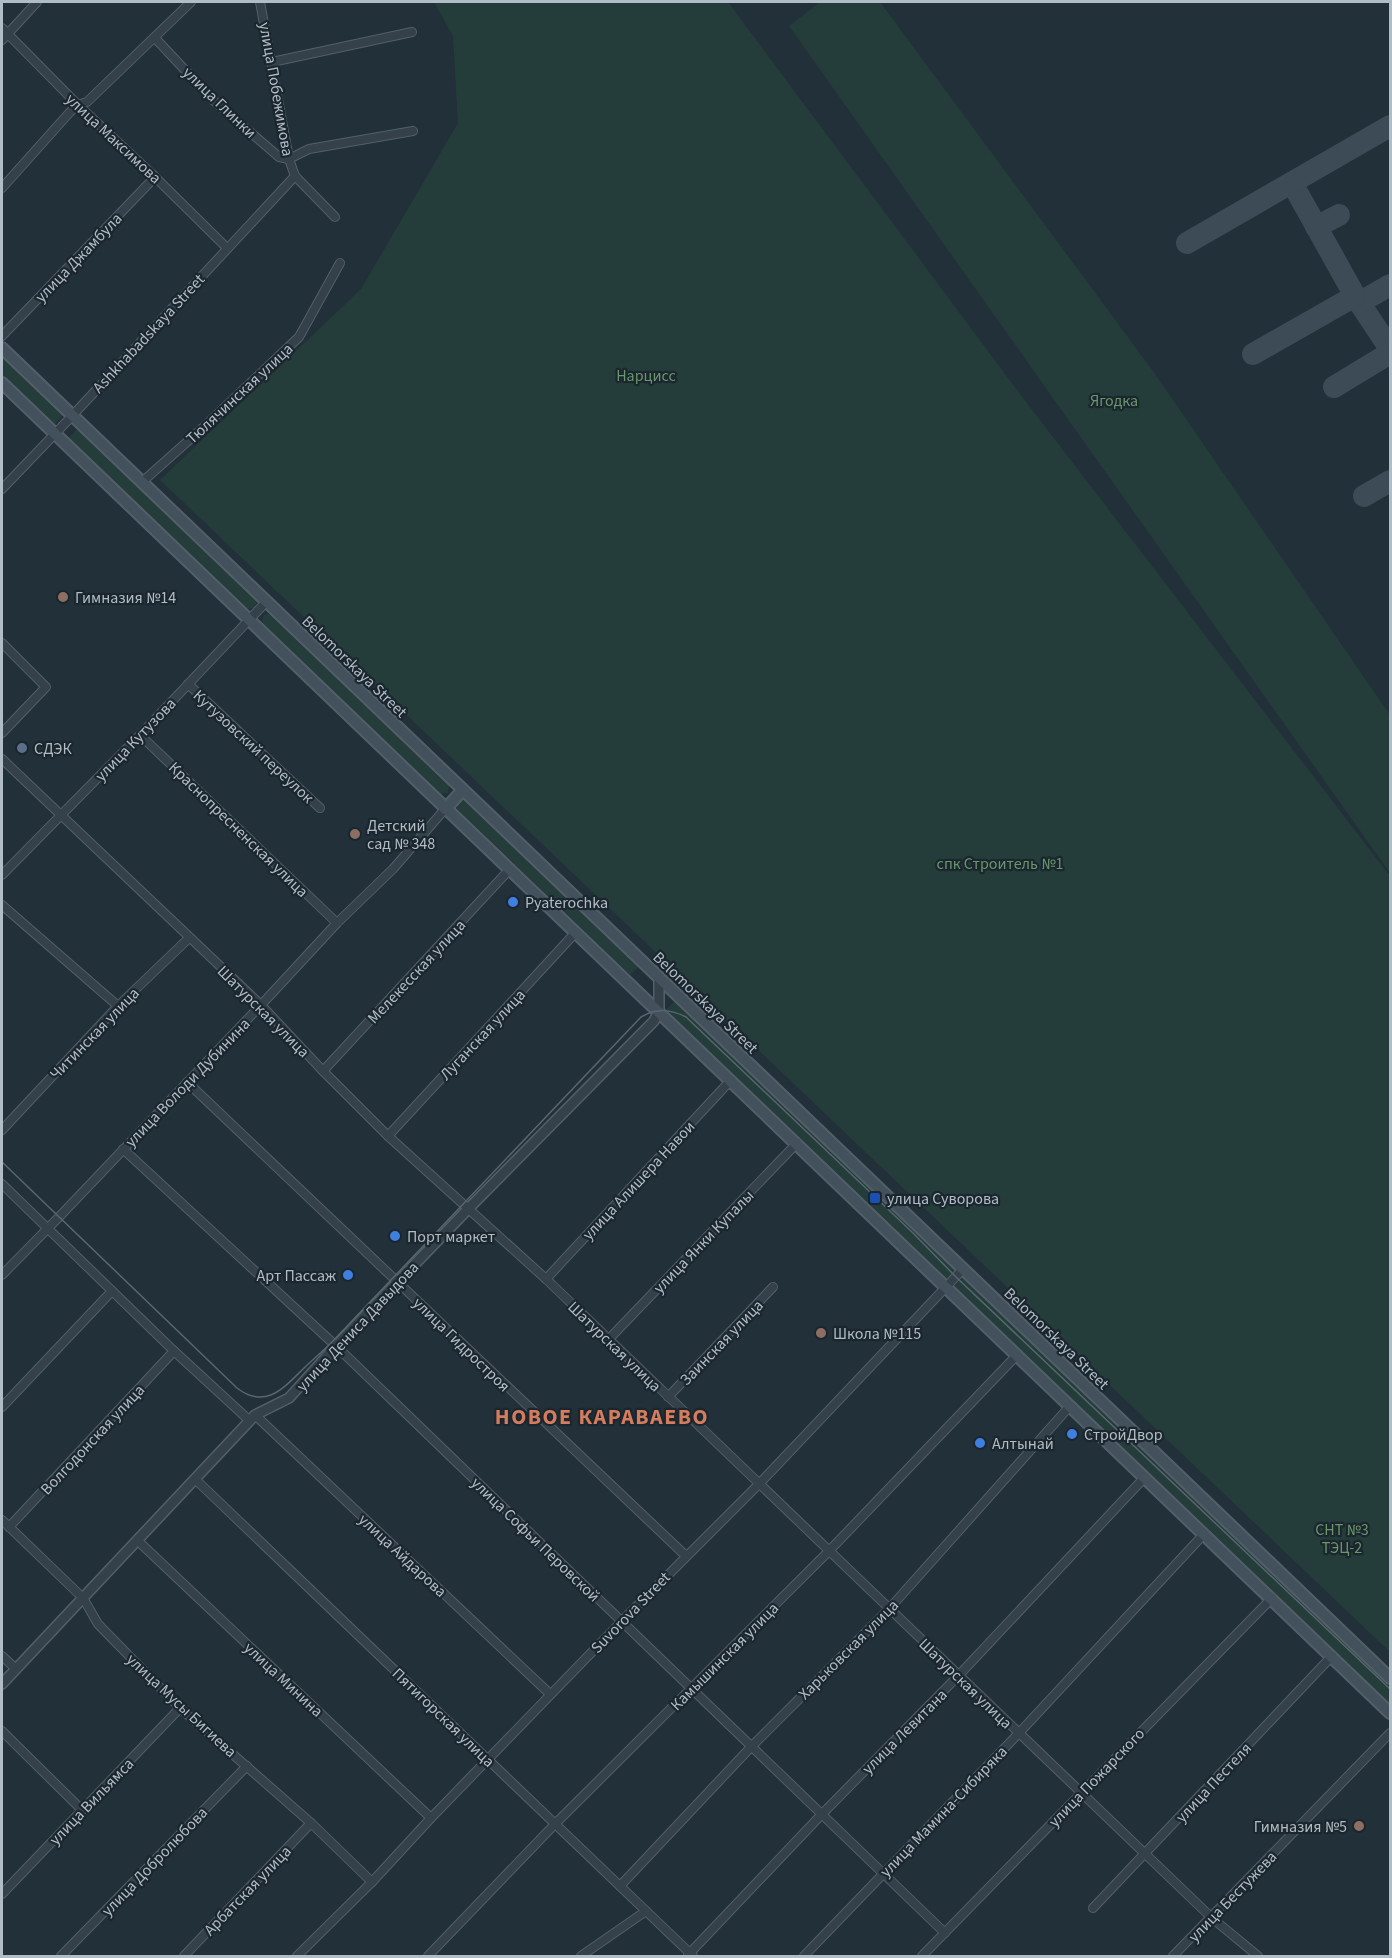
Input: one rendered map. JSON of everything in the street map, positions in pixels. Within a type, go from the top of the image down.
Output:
[{"type":"main road","name":"Belomorskaya Street","points":[[2,348],[1390,1678]]},
{"type":"main road","points":[[2,383],[1390,1713]]},
{"type":"main road","points":[[445,809],[463,790]]},
{"type":"street","points":[[3,34],[37,2]]},
{"type":"street","points":[[2,188],[69,112],[87,102],[191,2]]},
{"type":"street","name":"улица Побежимова","points":[[260,2],[289,159],[295,176]]},
{"type":"street","points":[[272,62],[412,32]]},
{"type":"street","name":"улица Максимова","points":[[3,34],[156,177],[227,248]]},
{"type":"street","name":"улица Глинки","points":[[155,38],[214,101],[279,157],[289,159]]},
{"type":"street","points":[[289,159],[309,149],[412,131]]},
{"type":"street","points":[[295,176],[335,217]]},
{"type":"street","name":"Ashkhabadskaya Street","points":[[2,489],[295,176]]},
{"type":"street","name":"улица Джамбула","points":[[2,336],[156,177]]},
{"type":"street","name":"Тюлячинская улица","points":[[142,482],[299,337],[340,263]]},
{"type":"street","name":"улица Кутузова","points":[[2,875],[140,735],[267,601]]},
{"type":"street","points":[[2,643],[46,687],[2,733]]},
{"type":"street","name":"Кутузовский переулок","points":[[188,684],[320,808]]},
{"type":"street","name":"Краснопресненская улица","points":[[140,735],[337,923]]},
{"type":"street","name":"Шатурская улица","points":[[2,759],[261,1005],[388,1136],[546,1280],[1212,1918],[1258,1956]]},
{"type":"street","name":"улица Володи Дубинина","points":[[2,1275],[337,923],[393,869],[445,809]]},
{"type":"street","name":"Мелекесская улица","points":[[323,1071],[509,870]]},
{"type":"street","points":[[2,905],[118,1006]]},
{"type":"street","name":"Луганская улица","points":[[388,1136],[576,932]]},
{"type":"street","name":"Читинская улица","points":[[2,1130],[118,1006],[189,938]]},
{"type":"street","points":[[658,1011],[659,977]]},
{"type":"street","name":"улица Дениса Давыдова","points":[[2,1684],[252,1418],[289,1398],[469,1208],[654,1021],[658,1011]]},
{"type":"street","name":"улица Алишера Навои","points":[[546,1280],[731,1080]]},
{"type":"street","name":"улица Гидростроя","points":[[187,1082],[686,1556]]},
{"type":"street","name":"улица Янки Купалы","points":[[608,1340],[797,1143]]},
{"type":"street","name":"улица Софьи Перовской","points":[[123,1149],[336,1346],[945,1933]]},
{"type":"street","name":"улица Айдарова","points":[[2,1184],[174,1351],[252,1418],[550,1694]]},
{"type":"street","name":"Suvorova Street","points":[[297,1956],[372,1882],[550,1694],[759,1484],[963,1269]]},
{"type":"street","name":"Заинская улица","points":[[668,1397],[773,1287]]},
{"type":"street","points":[[2,1407],[112,1291]]},
{"type":"street","name":"Волгодонская улица","points":[[9,1527],[174,1351]]},
{"type":"street","name":"Камышинская улица","points":[[428,1956],[555,1824],[829,1551],[1017,1355]]},
{"type":"street","name":"Харьковская улица","points":[[620,1886],[889,1608],[1070,1406]]},
{"type":"street","name":"улица Левитана","points":[[690,1955],[822,1814],[959,1676],[1145,1477]]},
{"type":"street","name":"Пятигорская улица","points":[[195,1479],[690,1955]]},
{"type":"street","name":"улица Мусы Бигиева","points":[[2,1520],[83,1598],[98,1624],[180,1708],[311,1823],[372,1882]]},
{"type":"street","name":"улица Мамина-Сибиряка","points":[[804,1956],[1019,1733],[1204,1534]]},
{"type":"street","name":"улица Минина","points":[[137,1540],[431,1818]]},
{"type":"street","name":"улица Пожарского","points":[[922,1956],[1272,1598]]},
{"type":"street","points":[[2,1656],[16,1669]]},
{"type":"street","name":"улица Пестеля","points":[[1093,1908],[1332,1656]]},
{"type":"street","name":"улица Вильямса","points":[[2,1894],[180,1708]]},
{"type":"street","points":[[2,1731],[82,1810]]},
{"type":"street","name":"улица Бестужева","points":[[1173,1956],[1390,1733]]},
{"type":"street","name":"улица Добролюбова","points":[[61,1956],[247,1766]]},
{"type":"street","name":"Арбатская улица","points":[[184,1956],[311,1823]]},
{"type":"street","points":[[580,1956],[646,1911]]},
{"type":"green space","points":[[434,2],[728,2],[1020,394],[1390,876],[1390,1652],[160,480],[361,289],[458,123],[453,36]]},
{"type":"green space","name":"Ягодка","points":[[820,2],[880,2],[1153,371],[1390,715],[1390,873],[789,26]]},
{"type":"green space","points":[[2,357],[63,415],[54,425],[2,376]]},
{"type":"green space","points":[[77,429],[257,598],[256,608],[246,609],[67,440]]},
{"type":"green space","points":[[271,613],[449,786],[448,793],[440,794],[261,622],[264,615]]},
{"type":"green space","points":[[464,800],[640,965],[630,975],[456,808],[458,803]]},
{"type":"green space","points":[[677,998],[957,1270],[946,1281],[666,1010]]},
{"type":"green space","points":[[965,1275],[1390,1685],[1390,1708],[953,1288]]},
{"type":"taxiway","points":[[1187,243],[1390,126]]},
{"type":"taxiway","points":[[1292,183],[1355,296],[1390,349]]},
{"type":"taxiway","points":[[1316,227],[1339,215]]},
{"type":"taxiway","points":[[1359,303],[1390,285]]},
{"type":"taxiway","points":[[1253,354],[1355,296]]},
{"type":"taxiway","points":[[1334,387],[1390,353]]},
{"type":"taxiway","points":[[1364,496],[1390,481]]},
{"type":"tram line","points":[[2,1162],[237,1388],[247,1394],[264,1397],[287,1385],[332,1342],[641,1017],[658,1011],[680,1014],[686,1017],[1390,1689]]},
{"type":"place","name":"Гимназия №14","points":[[63,597]]},
{"type":"place","name":"СДЭК","points":[[22,748]]},
{"type":"place","name":"Детский сад № 348","points":[[355,834]]},
{"type":"place","name":"Pyaterochka","points":[[513,902]]},
{"type":"place","name":"улица Суворова","points":[[875,1198]]},
{"type":"place","name":"Порт маркет","points":[[395,1236]]},
{"type":"place","name":"Арт Пассаж","points":[[348,1275]]},
{"type":"place","name":"Школа №115","points":[[821,1333]]},
{"type":"place","name":"СтройДвор","points":[[1072,1434]]},
{"type":"place","name":"Алтынай","points":[[980,1443]]},
{"type":"place","name":"Гимназия №5","points":[[1359,1826]]},
{"type":"district","name":"НОВОЕ КАРАВАЕВО","points":[[602,1416]]},
{"type":"park label","name":"Нарцисс","points":[[646,375]]},
{"type":"park label","name":"спк Строитель №1","points":[[1000,863]]},
{"type":"park label","name":"СНТ №3 ТЭЦ-2","points":[[1342,1538]]}]
